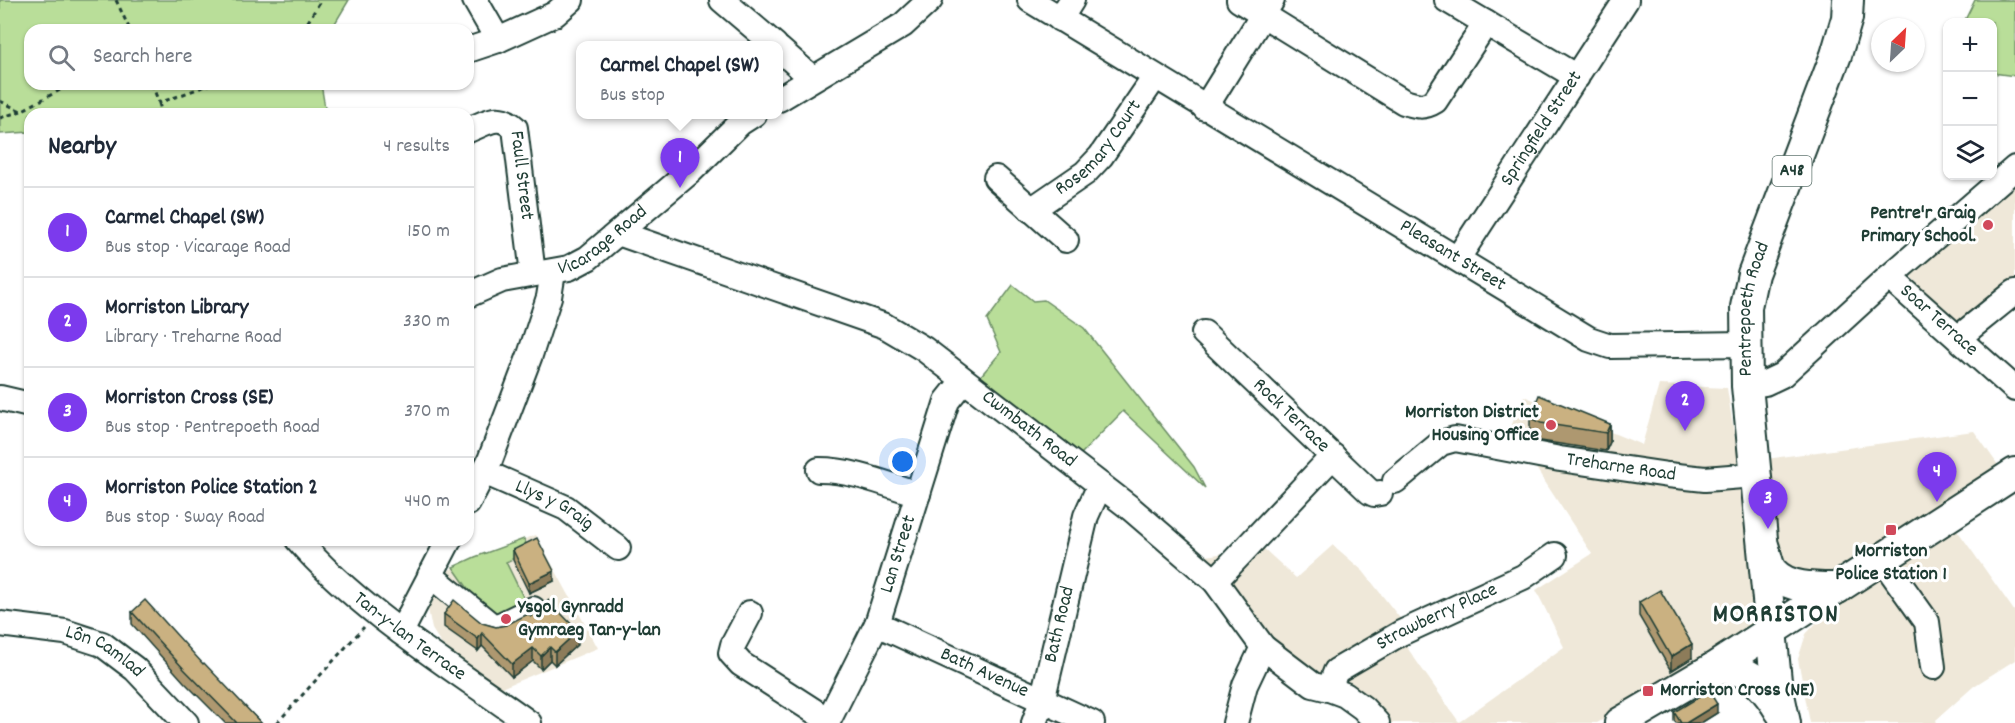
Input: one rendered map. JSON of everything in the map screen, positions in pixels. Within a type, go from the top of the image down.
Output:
[{"type":"main road","name":"Pentrepoeth Road","points":[[1770,632],[1747,386],[1746,307],[1753,274],[1836,55],[1847,18],[1848,0]]},
{"type":"main road","points":[[1620,723],[1712,669],[2015,473]]},
{"type":"main road","points":[[1762,543],[1772,571],[1791,583],[1814,588],[1838,588]]},
{"type":"main road","name":"A48","points":[[1770,632],[1776,681],[1784,719]]},
{"type":"main road","points":[[1712,669],[1735,670],[1751,677],[1770,694],[1784,719]]},
{"type":"street","points":[[475,0],[498,40]]},
{"type":"street","points":[[474,48],[498,40],[555,14],[571,0]]},
{"type":"street","points":[[722,0],[769,41]]},
{"type":"street","points":[[783,96],[903,26],[930,0]]},
{"type":"street","points":[[1030,0],[1066,9],[1155,77]]},
{"type":"street","points":[[1239,0],[1267,7],[1404,102],[1427,107],[1442,92],[1486,23]]},
{"type":"street","points":[[1447,0],[1577,76]]},
{"type":"street","name":"Springfield Street","points":[[1458,258],[1626,0]]},
{"type":"street","points":[[1205,108],[1267,7]]},
{"type":"street","points":[[783,53],[812,78]]},
{"type":"street","name":"Pleasant Street","points":[[1155,77],[1589,339],[1610,346],[1745,344]]},
{"type":"street","name":"Rosemary Court","points":[[1031,210],[1085,173],[1101,156],[1155,77]]},
{"type":"street","name":"Faull Street","points":[[474,128],[498,118],[507,121],[515,129],[543,273]]},
{"type":"street","name":"Vicarage Road","points":[[474,491],[490,460],[530,355],[549,297],[543,273],[570,268],[588,258],[692,170],[746,119]]},
{"type":"street","points":[[1747,386],[1765,383],[1782,375],[1889,277],[1988,181],[2015,168]]},
{"type":"street","points":[[996,178],[1066,240]]},
{"type":"street","name":"Cwmbath Road","points":[[618,233],[885,326],[924,349],[1129,507],[1215,581],[1263,647],[1313,685],[1345,695],[1363,708],[1377,723]]},
{"type":"street","points":[[474,293],[502,280],[543,273]]},
{"type":"street","name":"Soar Terrace","points":[[1889,277],[2015,389]]},
{"type":"street","points":[[1958,338],[2015,292]]},
{"type":"street","name":"Rock Terrace","points":[[1204,333],[1370,492],[1374,495],[1388,487]]},
{"type":"street","name":"Lan Street","points":[[827,722],[877,624],[947,401],[963,381]]},
{"type":"street","points":[[0,398],[24,404]]},
{"type":"street","name":"Treharne Road","points":[[1388,487],[1441,443],[1455,440],[1668,475],[1705,479],[1755,476]]},
{"type":"street","points":[[1215,581],[1333,456]]},
{"type":"street","points":[[819,470],[859,476],[918,494]]},
{"type":"street","name":"Llys y Graig","points":[[484,472],[566,508],[618,548]]},
{"type":"street","name":"Bath Road","points":[[1038,712],[1086,516],[1100,485]]},
{"type":"street","name":"Tan-y-lan Terrace","points":[[303,546],[322,568],[401,632],[529,723]]},
{"type":"street","points":[[401,632],[446,546]]},
{"type":"street","name":"Strawberry Place","points":[[1329,689],[1336,671],[1391,638],[1523,577],[1555,555]]},
{"type":"street","points":[[1882,560],[1927,621],[1933,667]]},
{"type":"street","points":[[430,576],[491,625],[498,626],[533,609]]},
{"type":"street","points":[[750,613],[731,653],[741,664],[827,722]]},
{"type":"street","name":"Lôn Camlad","points":[[0,624],[65,633],[102,644],[135,669],[186,723]]},
{"type":"street","name":"Bath Avenue","points":[[877,624],[1038,712],[1092,723]]},
{"type":"street","points":[[1235,723],[1245,686],[1263,647]]},
{"type":"path","points":[[116,0],[127,24]]},
{"type":"path","points":[[307,24],[321,0]]},
{"type":"path","points":[[27,108],[60,90]]},
{"type":"path","points":[[154,90],[160,108]]},
{"type":"path","points":[[159,103],[195,90]]},
{"type":"path","points":[[0,101],[21,111]]},
{"type":"path","points":[[0,118],[24,109]]},
{"type":"path","points":[[276,723],[378,613]]},
{"type":"shaded area","name":"Pentre'r Graig Primary School.","points":[[2015,180],[2015,287],[1960,331],[1906,271]]},
{"type":"shaded area","points":[[1659,385],[1727,388],[1764,625],[1597,723],[1389,723],[1347,682],[1315,672],[1270,640],[1230,580],[1206,556],[1262,547],[1296,578],[1333,545],[1363,571],[1417,640],[1406,646],[1459,722],[1564,647],[1536,590],[1592,554],[1534,465],[1504,443],[1524,396],[1642,445]]},
{"type":"shaded area","points":[[1974,431],[1998,465],[1829,581],[1786,567],[1777,552],[1766,459]]},
{"type":"shaded area","points":[[1955,527],[2015,612],[2015,660],[1974,686],[1936,720],[1937,723],[1810,723],[1798,659],[1806,634],[1820,619]]},
{"type":"shaded area","name":"Ysgol Gynradd Gymraeg Tan-y-lan","points":[[536,535],[598,648],[501,688],[442,645],[432,629],[428,609],[443,573],[475,557]]},
{"type":"green space","points":[[0,0],[349,0],[335,24],[24,24],[24,90],[322,90],[325,108],[24,108],[24,132],[0,134]]},
{"type":"green space","points":[[1975,0],[2015,0],[2015,76],[1997,74],[1997,18],[1966,18]]},
{"type":"green space","points":[[1013,285],[1033,301],[1044,300],[1084,328],[1194,467],[1205,488],[1123,411],[1081,454],[979,378],[1001,352],[987,320]]},
{"type":"green space","points":[[524,539],[529,551],[506,562],[527,605],[494,620],[476,600],[453,567]]},
{"type":"building","points":[[1539,395],[1610,424],[1606,433],[1541,423],[1530,418]]},
{"type":"building","points":[[537,538],[554,571],[529,583],[513,550]]},
{"type":"building","points":[[1660,590],[1692,644],[1671,657],[1639,602]]},
{"type":"building","points":[[145,600],[261,723],[237,723],[184,669],[132,612]]},
{"type":"building","points":[[454,600],[482,623],[496,627],[506,625],[528,614],[531,617],[548,600],[578,631],[555,652],[550,647],[541,656],[533,648],[512,664],[482,633],[478,639],[444,614]]},
{"type":"building","points":[[1709,691],[1717,704],[1686,723],[1681,723],[1674,712]]},
{"type":"place","name":"Carmel Chapel (SW)","points":[[680,188]]},
{"type":"place","name":"Pentre'r Graig Primary School.","points":[[1988,225]]},
{"type":"place","name":"Morriston District Housing Office","points":[[1551,425]]},
{"type":"place","name":"Morriston Library","points":[[1685,431]]},
{"type":"place","name":"Morriston Police Station 2","points":[[1937,502]]},
{"type":"place","name":"Morriston Cross (SE)","points":[[1768,529]]},
{"type":"place","name":"Morriston Police Station 1","points":[[1891,530]]},
{"type":"place","name":"Ysgol Gynradd Gymraeg Tan-y-lan","points":[[506,619]]},
{"type":"place","name":"Morriston Cross (NE)","points":[[1648,691]]},
{"type":"district","name":"MORRISTON","points":[[1776,615]]}]
